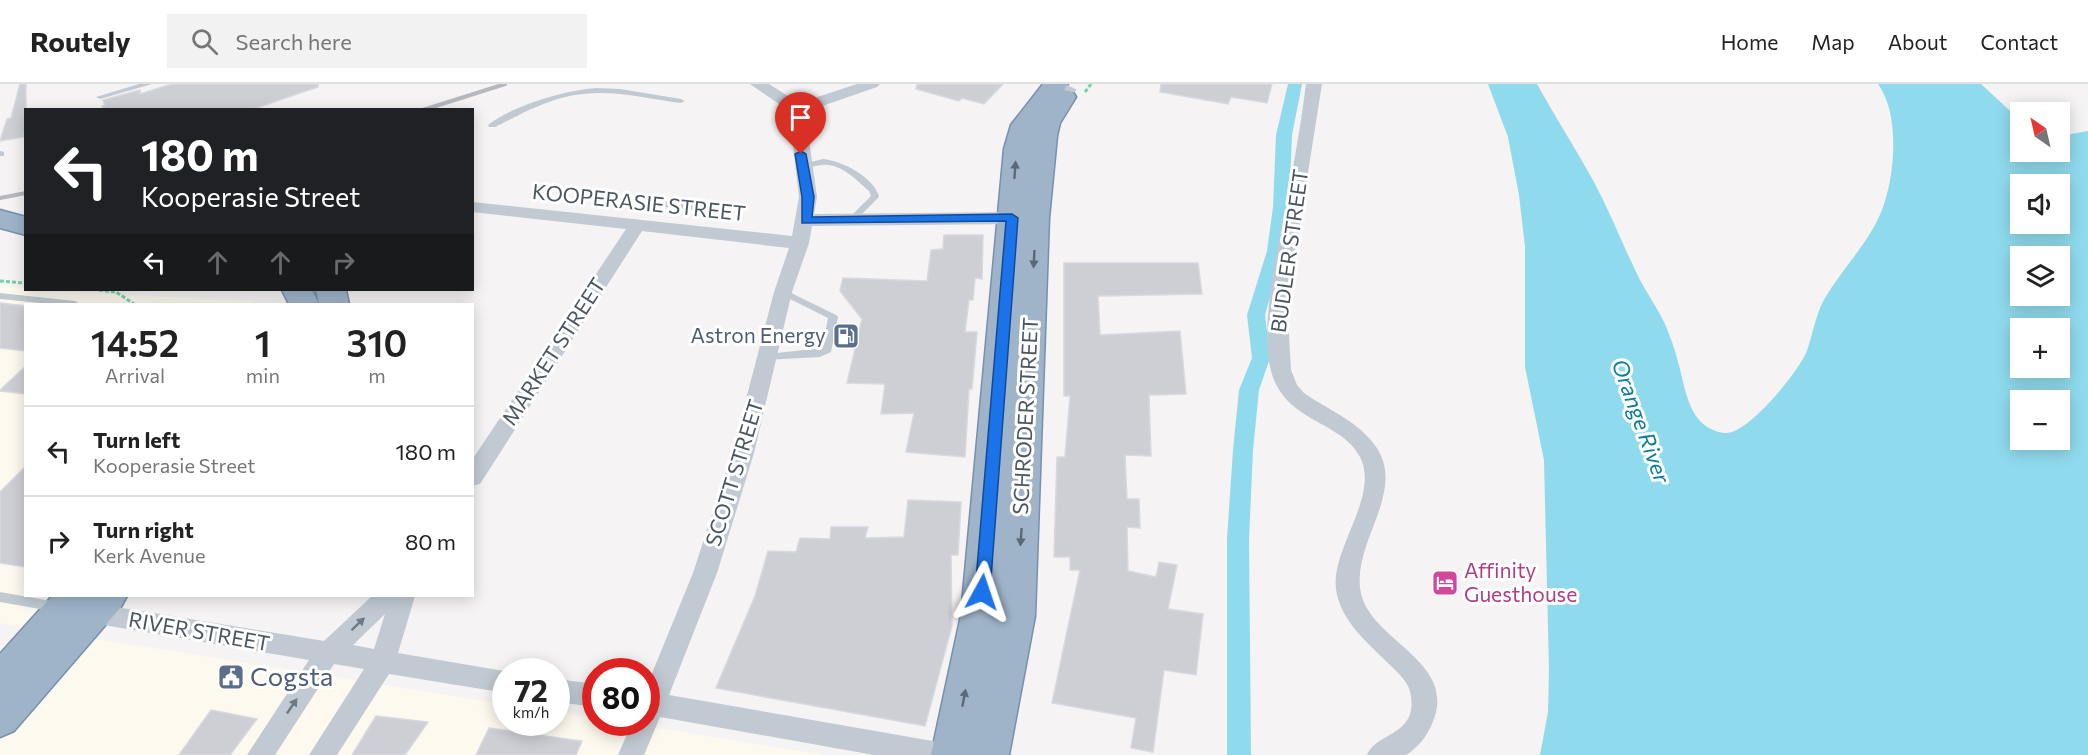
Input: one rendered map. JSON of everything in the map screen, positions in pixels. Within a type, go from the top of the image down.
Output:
[{"type":"highway","name":"SCHRODER STREET","points":[[952,755],[980,615],[1024,218],[1046,129],[1059,103],[1061,85]]},
{"type":"highway","name":"SCHRODER STREET","points":[[988,755],[1016,616],[1024,218]]},
{"type":"highway","points":[[0,219],[24,225]]},
{"type":"highway","points":[[0,241],[24,247]]},
{"type":"highway","points":[[0,682],[84,603]]},
{"type":"highway","points":[[0,718],[84,603]]},
{"type":"street","points":[[758,84],[797,109],[872,84]]},
{"type":"street","name":"BUDLER STREET","points":[[1314,84],[1283,271],[1277,342],[1279,370],[1289,390],[1315,412],[1358,439],[1374,464],[1373,492],[1350,569],[1348,593],[1359,615],[1419,680],[1425,692],[1425,703],[1418,726],[1408,740],[1380,755]]},
{"type":"street","name":"SCOTT STREET","points":[[660,684],[705,573],[743,453],[783,292],[806,220],[808,197],[797,109]]},
{"type":"street","name":"KOOPERASIE STREET","points":[[474,207],[800,243]]},
{"type":"street","points":[[806,220],[1024,218]]},
{"type":"street","name":"MARKET STREET","points":[[474,475],[636,226]]},
{"type":"street","points":[[260,755],[328,653],[387,597]]},
{"type":"street","points":[[321,755],[382,663],[403,597]]},
{"type":"street","name":"RIVER STREET","points":[[84,603],[328,653],[492,680]]},
{"type":"street","points":[[660,715],[944,755]]},
{"type":"street","name":"SCOTT STREET","points":[[631,755],[639,736]]},
{"type":"lane","points":[[100,97],[148,84]]},
{"type":"lane","points":[[492,124],[532,107],[577,92],[599,91],[681,101]]},
{"type":"lane","points":[[803,168],[824,160],[832,161],[873,190],[874,196],[851,220]]},
{"type":"lane","points":[[640,202],[691,207]]},
{"type":"lane","points":[[768,358],[820,353],[827,350],[833,317],[783,292]]},
{"type":"lane","points":[[0,296],[66,303]]},
{"type":"lane","name":"RIVER STREET","points":[[0,597],[84,603]]},
{"type":"path","points":[[0,281],[24,283]]},
{"type":"path","points":[[108,291],[116,292],[132,303]]},
{"type":"shaded area","points":[[0,286],[24,288],[24,291],[253,301],[254,303],[24,303],[24,597],[57,597],[32,628],[0,623]]},
{"type":"shaded area","points":[[84,637],[492,702],[492,736],[570,736],[570,714],[582,716],[582,736],[660,736],[660,729],[826,755],[0,755],[0,738]]},
{"type":"water","name":"Orange River","points":[[1488,84],[1537,84],[1594,182],[1640,280],[1665,324],[1690,406],[1703,424],[1712,430],[1724,433],[1745,425],[1758,414],[1793,374],[1806,353],[1825,298],[1858,252],[1883,209],[1891,173],[1893,133],[1886,98],[1878,84],[1981,84],[2010,111],[2010,162],[2070,162],[2070,134],[2088,131],[2088,755],[1540,755],[1548,712],[1549,671],[1544,460],[1525,367],[1525,247],[1519,195],[1508,137]]},
{"type":"building","points":[[20,84],[26,84],[23,137],[0,141],[7,119],[11,118]]},
{"type":"building","points":[[172,84],[318,84],[318,87],[256,108],[102,108],[105,105],[103,100],[140,90],[140,94]]},
{"type":"building","points":[[917,84],[1003,84],[984,104],[962,98],[959,101],[916,89]]},
{"type":"building","points":[[1161,84],[1272,84],[1267,103],[1231,97],[1228,104],[1160,92]]},
{"type":"building","points":[[944,235],[983,235],[982,279],[975,278],[973,300],[969,300],[965,332],[977,332],[972,389],[969,389],[965,457],[906,452],[914,413],[881,414],[885,384],[847,383],[862,319],[840,291],[843,278],[927,281],[931,250],[943,249]]},
{"type":"building","points":[[1064,263],[1198,263],[1202,294],[1098,296],[1100,335],[1180,331],[1186,394],[1149,395],[1151,456],[1125,455],[1127,499],[1139,499],[1140,528],[1127,527],[1128,571],[1156,577],[1159,562],[1177,565],[1168,609],[1203,614],[1196,675],[1164,670],[1153,752],[1131,748],[1136,718],[1052,703],[1080,570],[1070,570],[1070,557],[1054,557],[1057,457],[1065,457],[1070,396],[1064,396]]},
{"type":"building","points":[[0,303],[24,306],[24,351],[0,348]]},
{"type":"building","points":[[24,368],[24,394],[0,390]]},
{"type":"building","points":[[24,468],[24,567],[0,563],[0,492]]},
{"type":"building","points":[[908,500],[961,502],[958,555],[951,555],[952,626],[925,726],[716,688],[755,596],[768,551],[796,552],[800,538],[830,539],[831,527],[868,527],[865,538],[904,537]]},
{"type":"building","points":[[211,710],[257,719],[230,755],[179,755]]},
{"type":"building","points":[[376,716],[428,722],[405,755],[352,755]]},
{"type":"building","points":[[489,728],[492,728],[492,736],[546,736],[582,741],[576,755],[476,755]]},
{"type":"waterway","points":[[1239,755],[1238,539],[1243,450],[1249,390],[1261,358],[1256,315],[1275,251],[1281,207],[1284,135],[1295,84]]},
{"type":"railway","points":[[429,108],[505,84]]},
{"type":"railway","points":[[0,198],[24,193]]},
{"type":"place","name":"Astron Energy","points":[[846,336]]},
{"type":"place","name":"Affinity Guesthouse","points":[[1445,583]]},
{"type":"place","name":"Cogsta","points":[[231,677]]},
{"type":"route","points":[[801,154],[808,197],[806,220],[1012,218],[982,592]]}]
